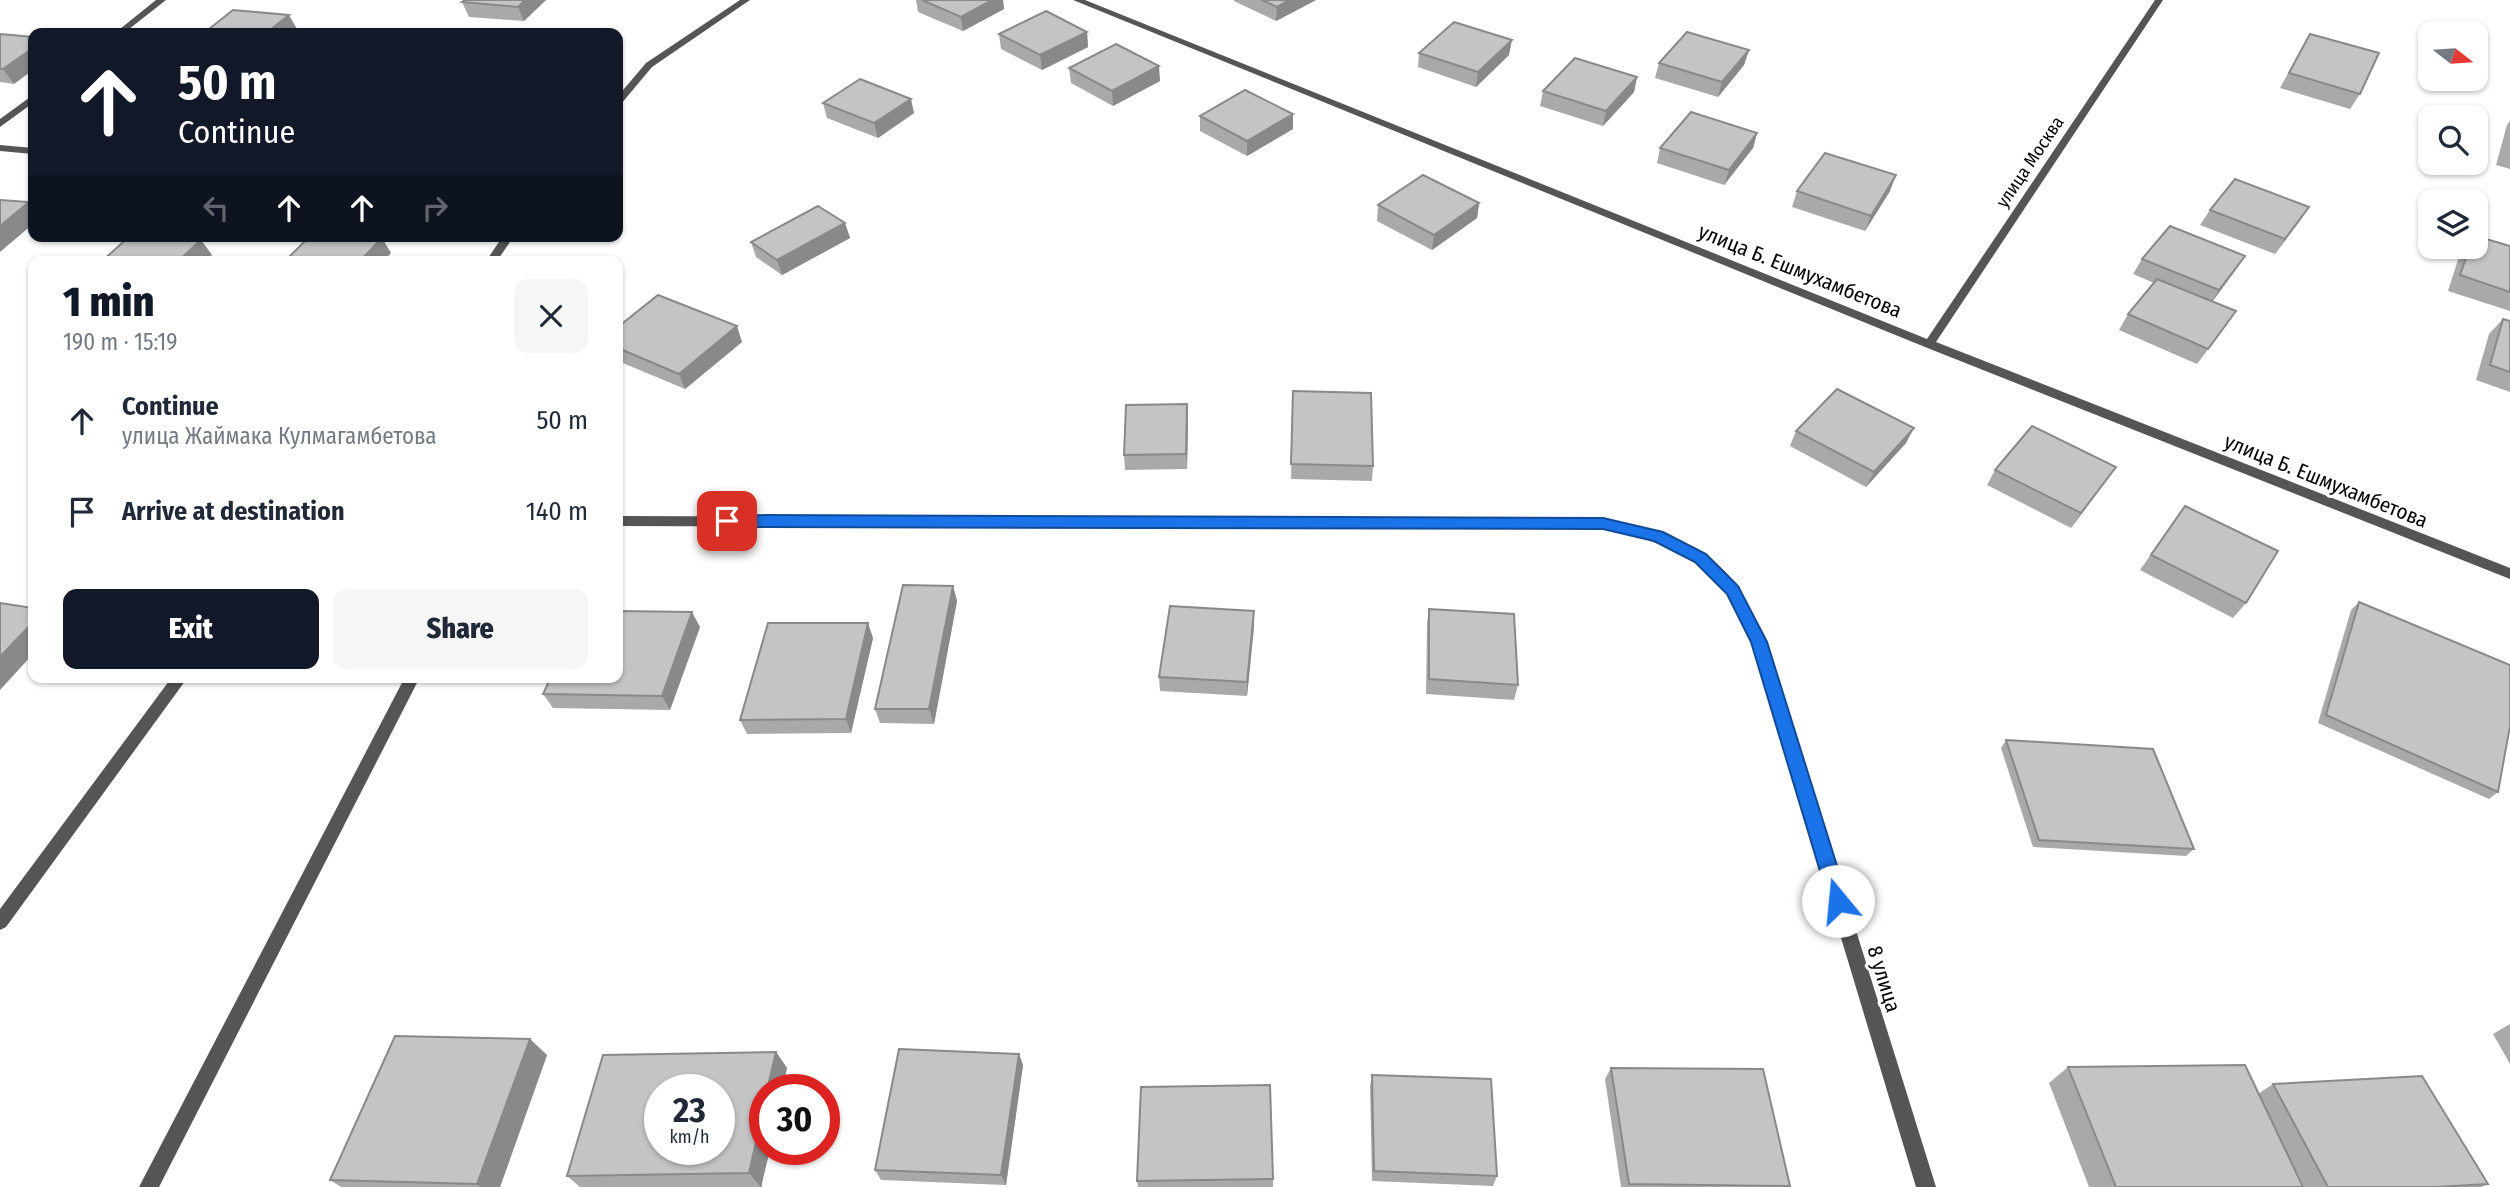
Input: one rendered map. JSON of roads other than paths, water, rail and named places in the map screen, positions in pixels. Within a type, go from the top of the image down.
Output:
[{"type":"street","points":[[126,28],[162,0]]},
{"type":"street","points":[[623,96],[649,65],[746,0]]},
{"type":"street","name":"улица Б. Ешмухамбетова","points":[[1076,0],[2510,575]]},
{"type":"street","name":"улица Москва","points":[[1929,344],[2159,0]]},
{"type":"street","points":[[0,124],[28,102]]},
{"type":"street","points":[[0,148],[28,151]]},
{"type":"street","name":"8 улица","points":[[623,521],[1603,524],[1658,536],[1701,558],[1732,590],[1759,642],[1926,1187]]},
{"type":"street","points":[[0,922],[177,683]]},
{"type":"street","points":[[149,1187],[410,683]]}]
